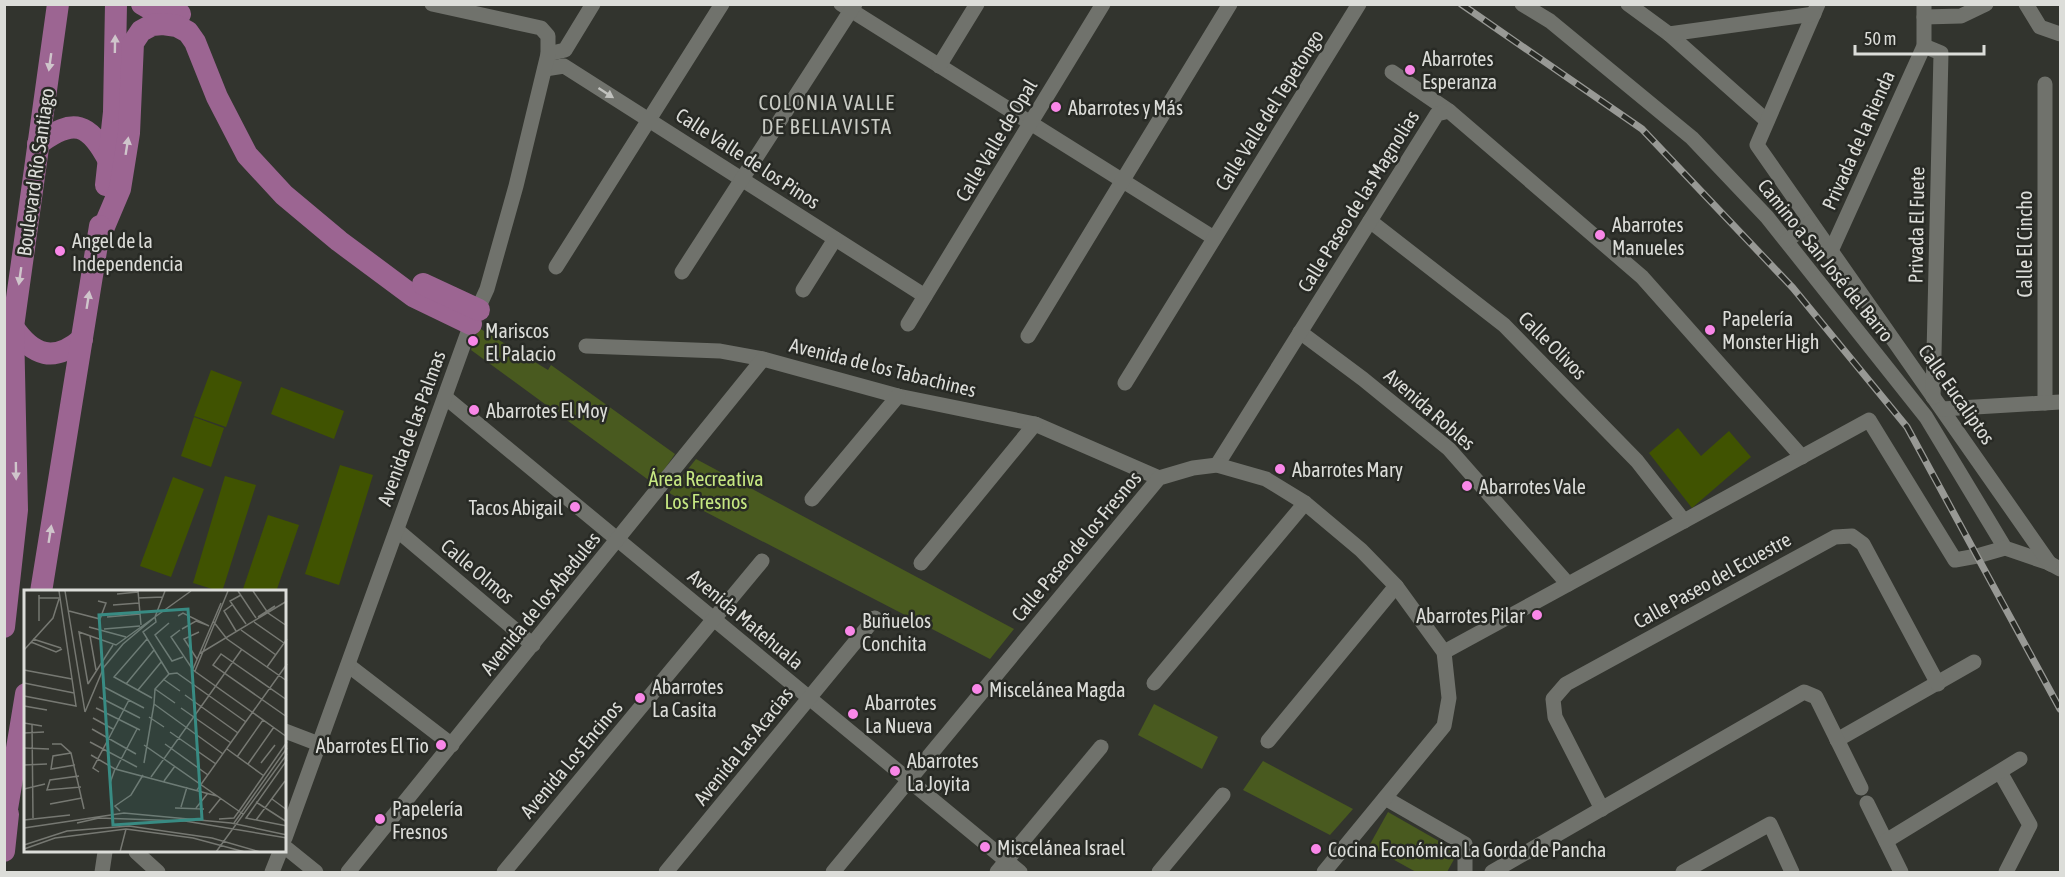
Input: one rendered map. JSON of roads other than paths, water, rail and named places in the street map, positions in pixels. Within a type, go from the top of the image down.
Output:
[{"type":"main road","name":"Boulevard Río Santiago","points":[[4,627],[17,510],[13,327],[58,4]]},
{"type":"main road","points":[[41,590],[109,161],[114,112],[116,4]]},
{"type":"main road","points":[[142,4],[154,11],[184,15],[197,24],[208,39],[225,84],[256,143],[289,180],[345,228],[421,283],[475,317]]},
{"type":"main road","points":[[98,241],[120,189],[129,133],[133,42],[141,31],[152,26],[163,24],[177,26],[188,32],[195,42],[217,97],[247,154],[284,195],[339,242],[413,296],[475,317]]},
{"type":"main road","points":[[39,144],[62,129],[82,129],[92,134],[98,141],[109,161]]},
{"type":"main road","points":[[13,327],[23,341],[40,352],[62,352],[82,339]]},
{"type":"main road","points":[[4,851],[6,818],[24,706]]},
{"type":"street","points":[[547,62],[565,50],[593,4]]},
{"type":"street","points":[[556,267],[722,4]]},
{"type":"street","points":[[939,66],[977,4]]},
{"type":"street","name":"Calle Valle de Opal","points":[[908,324],[1102,4]]},
{"type":"street","points":[[1028,336],[1230,4]]},
{"type":"street","name":"Calle Valle del Tepetongo","points":[[1125,383],[1359,4]]},
{"type":"street","name":"Camino a San José del Barro","points":[[1522,4],[1550,21],[1692,138],[1767,217],[1926,417],[2005,548]]},
{"type":"street","points":[[1628,4],[1669,34],[1767,121],[1816,9]]},
{"type":"street","points":[[1924,46],[1924,11],[1961,16],[1986,4]]},
{"type":"street","points":[[2026,4],[2040,27],[2061,34]]},
{"type":"street","name":"Avenida de las Palmas","points":[[286,835],[445,397],[487,289],[547,62],[548,36],[541,28],[443,6]]},
{"type":"street","points":[[682,272],[849,7],[1214,238]]},
{"type":"street","points":[[1669,34],[1816,9]]},
{"type":"street","name":"Privada El Fuete","points":[[1924,46],[1941,53],[1938,403]]},
{"type":"street","name":"Privada de la Rienda","points":[[1831,251],[1924,46]]},
{"type":"street","name":"Calle Valle de los Pinos","points":[[547,62],[564,66],[925,297]]},
{"type":"street","points":[[1392,72],[1449,111]]},
{"type":"street","name":"Calle El Cincho","points":[[2045,84],[2053,403]]},
{"type":"street","name":"Calle Paseo de las Magnolias","points":[[1217,465],[1437,114],[1449,111],[1642,278],[1802,457]]},
{"type":"street","name":"Calle Eucaliptos","points":[[1767,121],[1757,145],[2055,566],[2061,579]]},
{"type":"street","name":"Calle Olivos","points":[[1370,221],[1504,325],[1637,461],[1684,521]]},
{"type":"street","points":[[1787,242],[1810,222]]},
{"type":"street","points":[[803,290],[836,239]]},
{"type":"street","name":"Avenida Robles","points":[[1300,332],[1364,379],[1449,449],[1568,584]]},
{"type":"street","name":"Avenida de los Tabachines","points":[[586,346],[720,351],[763,359],[898,396],[1035,424],[1159,478]]},
{"type":"street","name":"Avenida de los Abedules","points":[[348,873],[763,359]]},
{"type":"street","points":[[812,499],[898,396]]},
{"type":"street","name":"Avenida Matehuala","points":[[445,397],[909,781],[1002,867],[1020,873]]},
{"type":"street","points":[[1938,403],[2053,403]]},
{"type":"street","points":[[1444,652],[1869,420],[1955,560],[2005,548],[2055,566]]},
{"type":"street","points":[[921,563],[1035,424]]},
{"type":"street","name":"Calle Paseo de los Fresnos","points":[[833,873],[1159,478],[1193,468],[1217,465],[1266,479],[1305,503],[1361,550],[1396,586],[1444,652],[1449,698],[1444,726],[1324,873]]},
{"type":"street","points":[[1154,684],[1305,503]]},
{"type":"street","name":"Calle Olmos","points":[[397,530],[533,645]]},
{"type":"street","name":"Calle Paseo del Ecuestre","points":[[1602,808],[1555,717],[1553,699],[1566,684],[1835,537],[1852,536],[1863,544],[1938,684]]},
{"type":"street","name":"Avenida Los Encinos","points":[[504,873],[762,561]]},
{"type":"street","points":[[1268,741],[1396,586]]},
{"type":"street","name":"Avenida Las Acacias","points":[[666,873],[875,618]]},
{"type":"street","points":[[1837,740],[1974,662]]},
{"type":"street","points":[[348,665],[452,745]]},
{"type":"street","points":[[1492,873],[1804,692],[1816,697],[1861,788]]},
{"type":"street","points":[[286,731],[319,744]]},
{"type":"street","points":[[1002,867],[1101,747]]},
{"type":"street","points":[[1886,841],[2020,759]]},
{"type":"street","points":[[2000,772],[2030,825],[2006,873]]},
{"type":"street","points":[[1159,873],[1223,795]]},
{"type":"street","points":[[1385,798],[1465,844],[1465,873]]},
{"type":"street","points":[[1867,802],[1901,873]]},
{"type":"street","points":[[1683,873],[1770,824],[1792,873]]},
{"type":"street","points":[[286,848],[316,873]]},
{"type":"street","points":[[102,873],[105,853]]},
{"type":"street","points":[[137,853],[158,873]]},
{"type":"street","points":[[273,873],[280,853]]},
{"type":"railway","points":[[1461,4],[1642,129],[1793,288],[1907,427],[2060,709]]},
{"type":"place","name":"Abarrotes Esperanza","points":[[1410,70]]},
{"type":"place","name":"Abarrotes y Más","points":[[1056,107]]},
{"type":"place","name":"Abarrotes Manueles","points":[[1600,235]]},
{"type":"place","name":"Angel de la Independencia","points":[[60,251]]},
{"type":"place","name":"Papelería Monster High","points":[[1710,330]]},
{"type":"place","name":"Mariscos El Palacio","points":[[473,341]]},
{"type":"place","name":"Abarrotes El Moy","points":[[474,410]]},
{"type":"place","name":"Abarrotes Mary","points":[[1280,469]]},
{"type":"place","name":"Abarrotes Vale","points":[[1467,486]]},
{"type":"place","name":"Tacos Abigail","points":[[575,507]]},
{"type":"place","name":"Abarrotes Pilar","points":[[1537,615]]},
{"type":"place","name":"Buñuelos Conchita","points":[[850,631]]},
{"type":"place","name":"Miscelánea Magda","points":[[977,689]]},
{"type":"place","name":"Abarrotes La Casita","points":[[640,698]]},
{"type":"place","name":"Abarrotes La Nueva","points":[[853,714]]},
{"type":"place","name":"Abarrotes El Tio","points":[[441,745]]},
{"type":"place","name":"Abarrotes La Joyita","points":[[895,771]]},
{"type":"place","name":"Papelería Fresnos","points":[[380,819]]},
{"type":"place","name":"Miscelánea Israel","points":[[985,847]]},
{"type":"place","name":"Cocina Económica La Gorda de Pancha","points":[[1316,849]]},
{"type":"district","name":"COLONIA VALLE DE BELLAVISTA","points":[[827,114]]},
{"type":"park label","name":"Área Recreativa Los Fresnos","points":[[706,490]]}]
